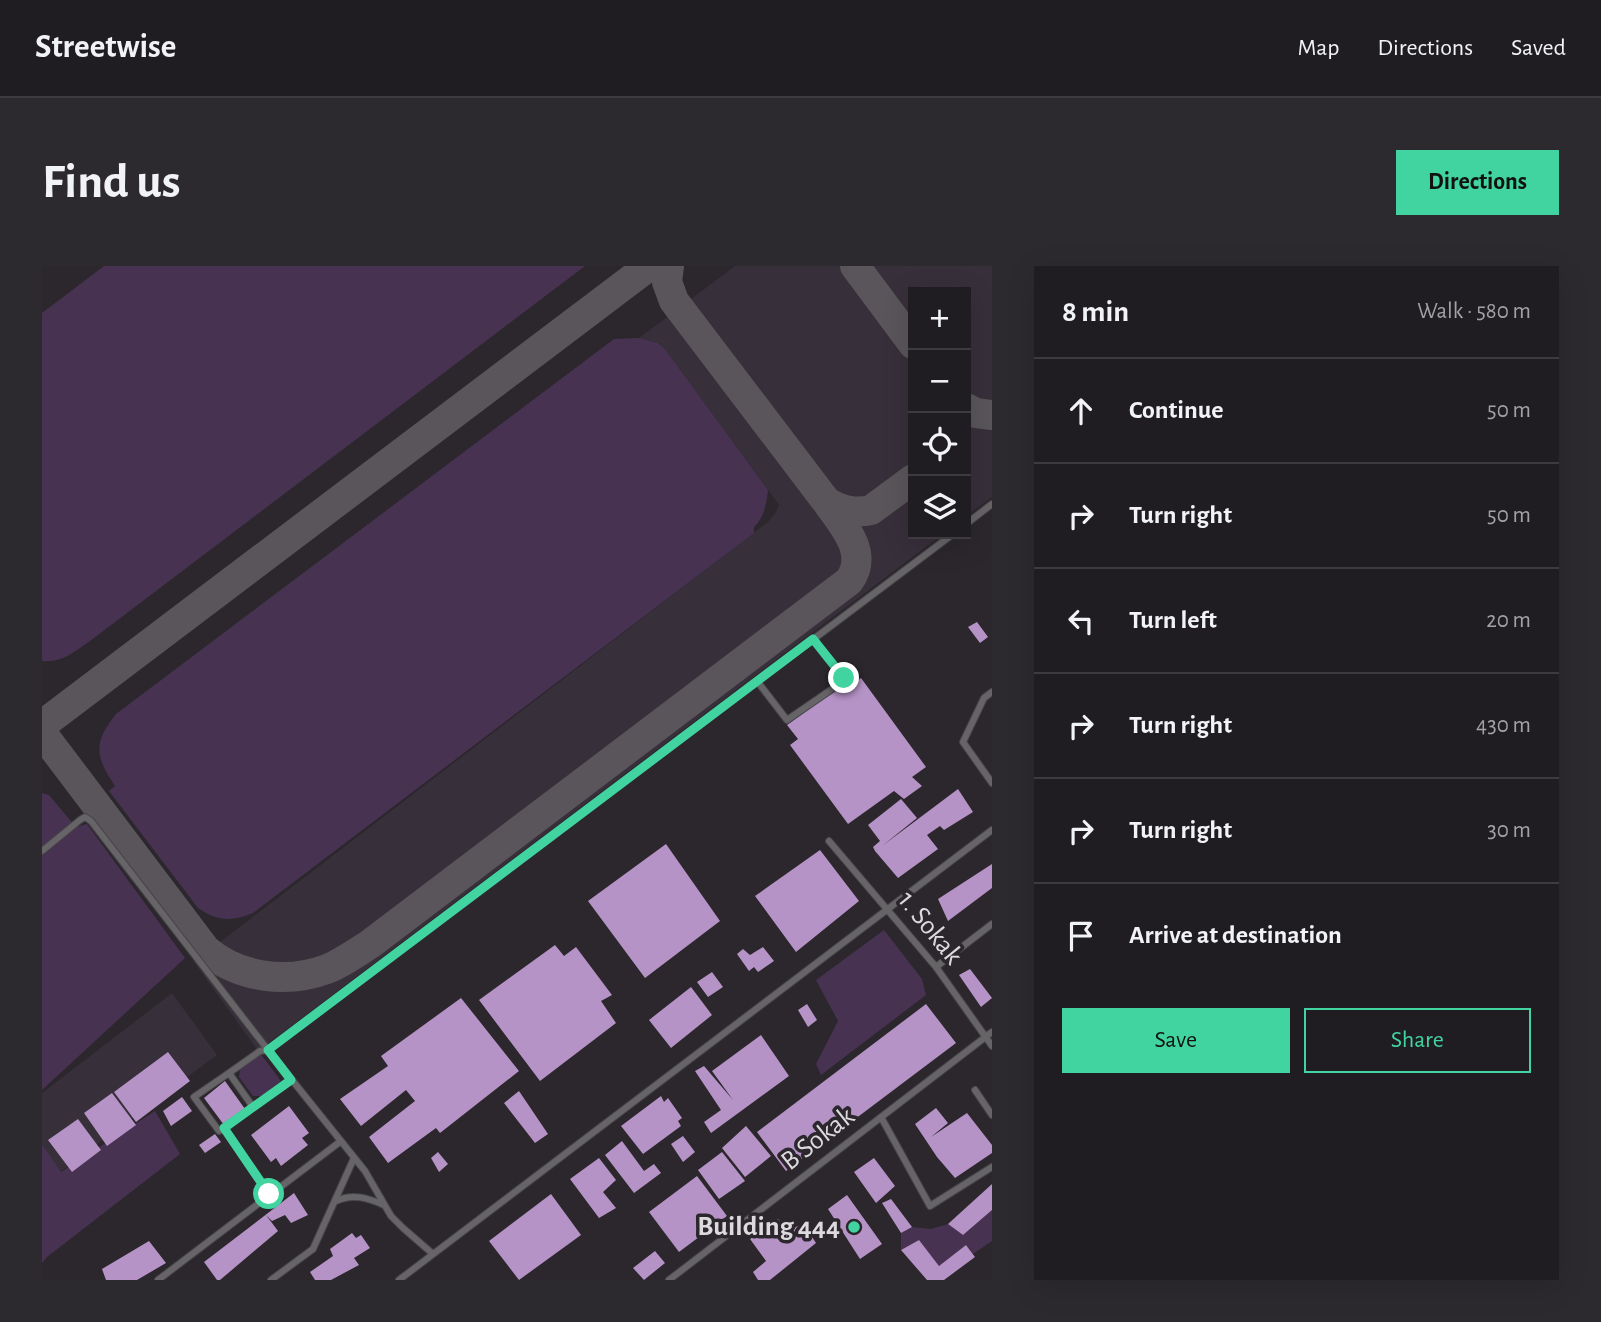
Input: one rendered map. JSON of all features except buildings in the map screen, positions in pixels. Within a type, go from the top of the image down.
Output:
[{"type":"lane","points":[[971,520],[992,504]]},
{"type":"lane","points":[[291,1080],[219,1131],[194,1097],[260,1051],[268,1050],[946,539]]},
{"type":"lane","points":[[757,681],[787,720],[835,687]]},
{"type":"lane","points":[[992,692],[984,698],[963,742],[992,783]]},
{"type":"lane","points":[[42,850],[85,817],[91,821],[354,1158],[402,1228],[433,1254]]},
{"type":"lane","points":[[399,1280],[992,830]]},
{"type":"lane","name":"1. Sokak","points":[[829,841],[936,967],[992,1046]]},
{"type":"lane","points":[[936,967],[992,924]]},
{"type":"lane","name":"B Sokak","points":[[669,1280],[992,1032]]},
{"type":"lane","points":[[229,1073],[253,1107]]},
{"type":"lane","points":[[975,1090],[992,1115]]},
{"type":"lane","points":[[881,1117],[930,1206],[992,1167]]},
{"type":"lane","points":[[224,1128],[269,1194]]},
{"type":"lane","points":[[158,1280],[341,1141]]},
{"type":"lane","points":[[271,1280],[313,1249],[354,1158]]},
{"type":"lane","points":[[336,1201],[346,1196],[357,1196],[385,1205]]},
{"type":"path","points":[[813,639],[844,678]]},
{"type":"shaded area","points":[[104,266],[585,266],[90,641],[62,658],[42,661],[42,313]]},
{"type":"shaded area","points":[[735,266],[992,266],[992,497],[971,512],[971,287],[908,287],[908,539],[936,539],[258,1051],[194,962],[768,522],[776,512],[779,505],[665,349],[658,343],[639,338]]},
{"type":"shaded area","points":[[639,338],[658,343],[665,349],[768,490],[764,510],[754,527],[754,533],[253,913],[224,919],[211,916],[198,908],[109,791],[115,786],[103,766],[99,750],[103,733],[116,714],[614,339]]},
{"type":"shaded area","points":[[42,793],[49,795],[76,827],[87,824],[185,958],[42,1090]]},
{"type":"shaded area","points":[[884,930],[922,979],[926,995],[821,1075],[816,1064],[838,1021],[816,980]]},
{"type":"shaded area","points":[[172,993],[217,1055],[60,1172],[42,1144],[42,1093]]},
{"type":"shaded area","points":[[260,1053],[281,1081],[261,1096],[253,1096],[239,1077],[240,1069]]},
{"type":"shaded area","points":[[155,1111],[180,1154],[42,1263],[42,1144],[61,1172]]},
{"type":"shaded area","points":[[992,1210],[992,1241],[973,1254],[966,1245],[939,1266],[919,1240],[901,1250],[901,1233],[912,1227],[931,1229],[948,1224],[963,1235]]},
{"type":"taxiway","points":[[42,725],[649,266]]},
{"type":"taxiway","points":[[669,266],[667,282],[674,301],[826,501],[847,510],[871,510],[908,483]]},
{"type":"taxiway","points":[[855,266],[908,337]]},
{"type":"taxiway","points":[[971,410],[992,415]]},
{"type":"taxiway","points":[[42,733],[206,950],[233,967],[264,976],[312,974],[338,964],[370,944],[849,581],[857,560],[855,549],[846,529],[826,501]]},
{"type":"place","name":"Building 444","points":[[854,1227]]},
{"type":"route","points":[[269,1194],[224,1128],[291,1080],[268,1050],[813,639],[844,678]]}]
